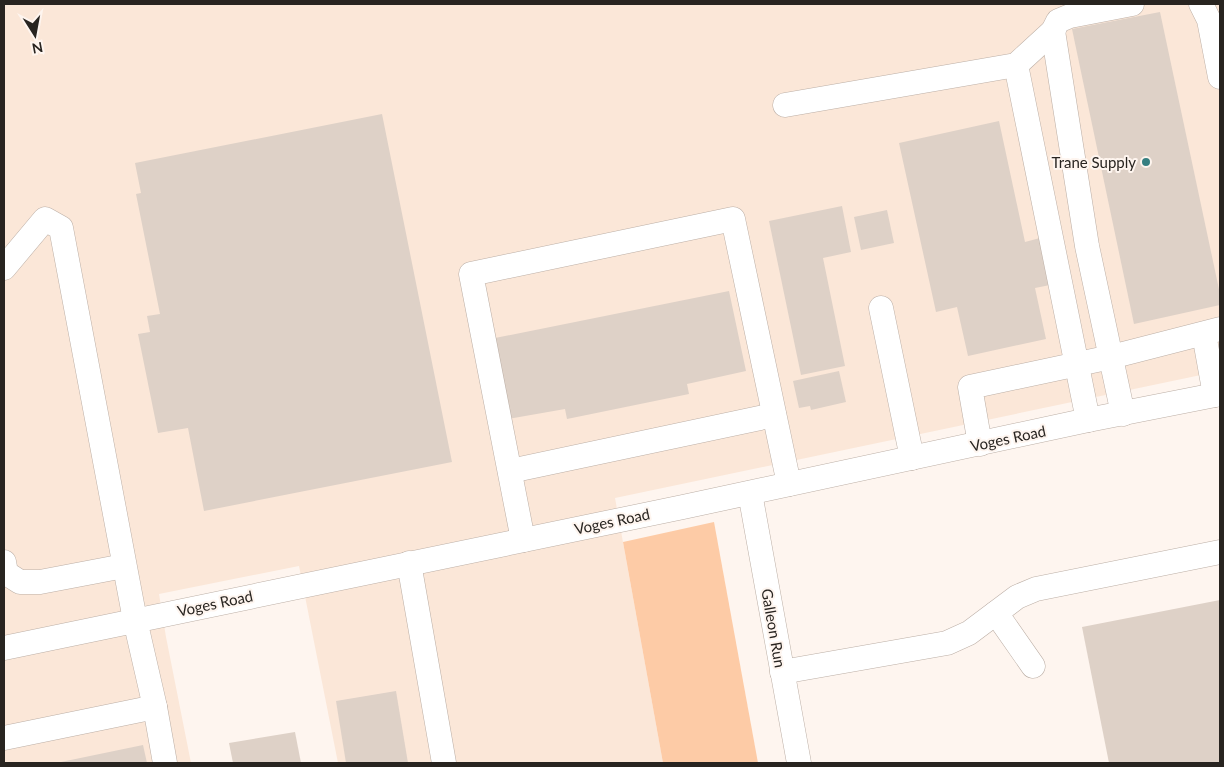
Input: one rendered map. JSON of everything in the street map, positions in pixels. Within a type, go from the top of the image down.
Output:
[{"type":"street","points":[[785,105],[1016,65],[1053,31],[1058,21],[1070,16],[1132,4]]},
{"type":"street","points":[[1210,12],[1220,77]]},
{"type":"street","points":[[1053,31],[1087,246],[1123,414]]},
{"type":"street","points":[[1016,65],[1088,420]]},
{"type":"street","points":[[4,268],[45,219],[62,228],[124,566],[155,707],[165,763]]},
{"type":"street","points":[[523,540],[472,274],[733,219],[789,484]]},
{"type":"street","points":[[881,308],[912,458]]},
{"type":"street","points":[[980,444],[970,387],[1111,357],[1212,331],[1218,395]]},
{"type":"street","name":"Voges Road","points":[[4,648],[750,493],[1088,420],[1218,395]]},
{"type":"street","points":[[510,471],[774,415]]},
{"type":"street","name":"Galleon Run","points":[[750,493],[799,763]]},
{"type":"street","points":[[782,672],[947,643],[969,632],[1017,597],[1036,589],[1220,552]]},
{"type":"street","points":[[4,562],[6,573],[20,582],[40,582],[124,566]]},
{"type":"street","points":[[409,563],[444,763]]},
{"type":"street","points":[[996,613],[1033,666]]},
{"type":"street","points":[[4,738],[155,707]]},
{"type":"shaded area","points":[[4,4],[1220,4],[1220,371],[615,498],[663,763],[338,763],[299,566],[159,594],[191,763],[4,763]]},
{"type":"shaded area","points":[[714,522],[758,763],[663,763],[623,542]]},
{"type":"building","name":"Trane Supply","points":[[1160,12],[1220,294],[1220,305],[1134,324],[1072,29]]},
{"type":"building","points":[[382,114],[452,462],[204,511],[188,428],[158,433],[138,334],[150,332],[147,316],[160,314],[136,194],[141,193],[135,163]]},
{"type":"building","points":[[999,121],[1025,242],[1040,238],[1050,285],[1035,288],[1046,339],[968,356],[957,307],[936,312],[899,143]]},
{"type":"building","points":[[842,206],[851,252],[823,258],[845,366],[801,375],[769,221]]},
{"type":"building","points":[[887,210],[894,243],[861,250],[854,217]]},
{"type":"building","points":[[729,291],[746,371],[687,384],[689,394],[567,419],[565,409],[508,419],[490,339]]},
{"type":"building","points":[[839,371],[846,402],[811,410],[810,406],[799,408],[793,381]]},
{"type":"building","points":[[1220,600],[1220,763],[1109,763],[1082,627]]},
{"type":"building","points":[[396,691],[408,763],[346,763],[336,701]]},
{"type":"building","points":[[295,732],[301,763],[233,763],[229,743]]},
{"type":"building","points":[[143,745],[147,763],[61,763],[61,762]]},
{"type":"place","name":"Trane Supply","points":[[1146,162]]}]
